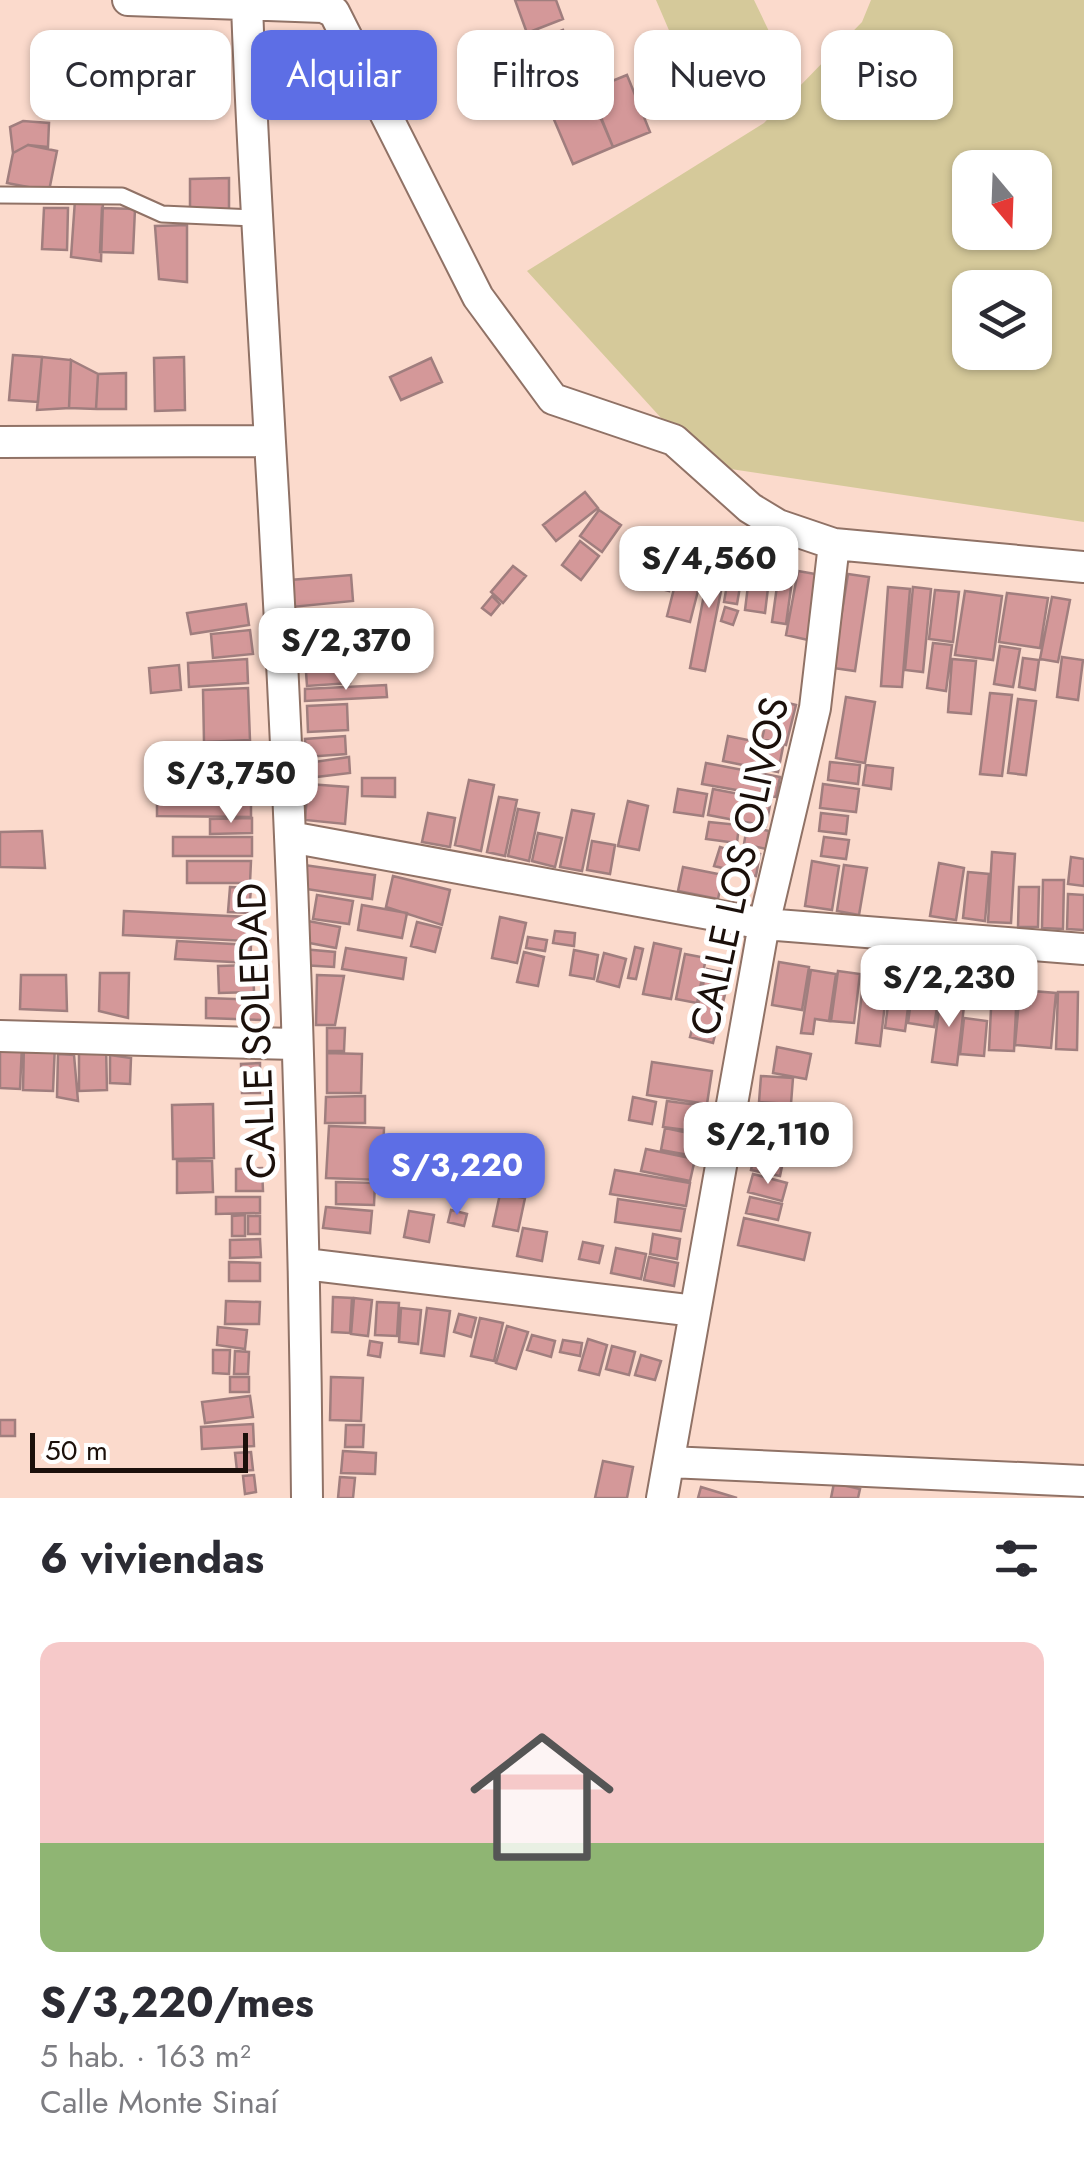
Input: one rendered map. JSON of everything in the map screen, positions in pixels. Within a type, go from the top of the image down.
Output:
[{"type":"street","points":[[128,0],[322,7],[343,24],[478,297],[553,399],[674,440],[750,508],[778,525],[834,544],[1084,568]]},
{"type":"street","name":"CALLE SOLEDAD","points":[[247,4],[254,218],[270,441],[290,836],[305,1264],[307,1498]]},
{"type":"street","points":[[0,442],[270,441]]},
{"type":"street","name":"CALLE LOS OLIVOS","points":[[662,1498],[764,924],[815,708],[834,544]]},
{"type":"street","points":[[290,836],[764,924],[1084,949]]},
{"type":"street","points":[[0,1036],[295,1044]]},
{"type":"street","points":[[305,1264],[696,1311]]},
{"type":"street","points":[[669,1462],[1084,1480]]},
{"type":"lane","points":[[0,195],[122,196],[162,214],[254,218]]},
{"type":"shaded area","points":[[656,0],[754,0],[768,30],[669,30]]},
{"type":"shaded area","points":[[871,0],[1084,0],[1084,522],[704,465],[527,271],[767,120],[801,120],[801,85],[821,64],[821,120],[953,120],[953,30],[854,30]]},
{"type":"building","points":[[515,0],[556,0],[563,19],[526,30]]},
{"type":"building","points":[[627,75],[634,92],[634,120],[645,120],[650,132],[613,147],[602,120],[614,120],[614,80]]},
{"type":"building","points":[[554,120],[601,120],[613,147],[573,164]]},
{"type":"building","points":[[23,121],[49,123],[48,147],[28,145],[13,153],[10,127]]},
{"type":"building","points":[[28,145],[57,151],[49,191],[7,183],[13,153]]},
{"type":"building","points":[[229,178],[229,210],[190,211],[190,179]]},
{"type":"building","points":[[75,200],[103,201],[101,261],[71,257]]},
{"type":"building","points":[[44,208],[68,208],[67,250],[42,249]]},
{"type":"building","points":[[102,208],[135,209],[133,253],[100,252]]},
{"type":"building","points":[[187,225],[187,282],[159,279],[155,226]]},
{"type":"building","points":[[13,355],[42,357],[38,402],[9,400]]},
{"type":"building","points":[[42,357],[71,360],[69,408],[37,410]]},
{"type":"building","points":[[184,357],[185,410],[155,411],[154,358]]},
{"type":"building","points":[[431,358],[442,382],[401,400],[390,377]]},
{"type":"building","points":[[71,360],[98,374],[96,409],[69,408]]},
{"type":"building","points":[[126,373],[126,409],[96,409],[98,374]]},
{"type":"building","points":[[585,492],[598,508],[556,541],[543,525]]},
{"type":"building","points":[[599,510],[621,525],[602,552],[580,536]]},
{"type":"building","points":[[639,538],[658,542],[647,587],[628,583]]},
{"type":"building","points":[[580,541],[599,556],[581,580],[562,565]]},
{"type":"building","points":[[661,541],[680,546],[669,591],[650,586]]},
{"type":"building","points":[[686,542],[709,548],[690,622],[667,616]]},
{"type":"building","points":[[712,553],[728,556],[705,671],[690,668]]},
{"type":"building","points":[[732,556],[745,558],[737,604],[724,602]]},
{"type":"building","points":[[751,561],[771,563],[765,613],[745,610]]},
{"type":"building","points":[[513,566],[526,576],[503,603],[491,592]]},
{"type":"building","points":[[798,571],[821,575],[808,640],[786,635]]},
{"type":"building","points":[[779,572],[793,574],[786,624],[772,622]]},
{"type":"building","points":[[848,574],[869,577],[855,671],[833,668]]},
{"type":"building","points":[[351,575],[353,601],[292,607],[290,580]]},
{"type":"building","points":[[888,587],[910,589],[902,687],[881,686]]},
{"type":"building","points":[[913,587],[931,589],[923,672],[905,670]]},
{"type":"building","points":[[935,590],[959,592],[953,642],[929,639]]},
{"type":"building","points":[[965,591],[1002,596],[993,660],[955,655]]},
{"type":"building","points":[[1007,593],[1048,598],[1040,648],[999,642]]},
{"type":"building","points":[[492,596],[500,604],[491,615],[482,608]]},
{"type":"building","points":[[1052,597],[1070,600],[1058,662],[1040,659]]},
{"type":"building","points":[[246,604],[249,625],[191,634],[187,613]]},
{"type":"building","points":[[725,607],[738,611],[733,625],[721,621]]},
{"type":"building","points":[[331,620],[332,637],[306,639],[305,622]]},
{"type":"building","points":[[250,630],[253,654],[213,658],[211,634]]},
{"type":"building","points":[[356,638],[358,664],[306,668],[304,643]]},
{"type":"building","points":[[933,643],[952,645],[946,691],[927,688]]},
{"type":"building","points":[[1000,646],[1020,649],[1013,687],[994,684]]},
{"type":"building","points":[[1062,657],[1083,660],[1078,700],[1057,697]]},
{"type":"building","points":[[1023,658],[1039,660],[1035,690],[1019,687]]},
{"type":"building","points":[[247,659],[248,683],[189,687],[188,663]]},
{"type":"building","points":[[952,659],[976,661],[971,714],[948,712]]},
{"type":"building","points":[[179,665],[181,690],[151,693],[149,668]]},
{"type":"building","points":[[349,669],[350,683],[307,686],[306,672]]},
{"type":"building","points":[[386,685],[387,697],[305,701],[305,689]]},
{"type":"building","points":[[248,688],[250,740],[204,742],[203,690]]},
{"type":"building","points":[[990,693],[1012,695],[1002,776],[980,774]]},
{"type":"building","points":[[846,697],[875,702],[865,763],[836,758]]},
{"type":"building","points":[[771,699],[796,705],[786,745],[762,739]]},
{"type":"building","points":[[1018,699],[1036,701],[1026,775],[1008,773]]},
{"type":"building","points":[[347,704],[348,730],[308,732],[307,706]]},
{"type":"building","points":[[345,736],[346,754],[306,757],[305,739]]},
{"type":"building","points":[[728,736],[783,747],[778,772],[723,761]]},
{"type":"building","points":[[254,743],[254,761],[191,763],[190,746]]},
{"type":"building","points":[[349,757],[350,773],[316,777],[314,762]]},
{"type":"building","points":[[830,762],[860,765],[858,784],[828,780]]},
{"type":"building","points":[[706,763],[780,777],[776,797],[702,784]]},
{"type":"building","points":[[254,765],[255,792],[194,793],[194,766]]},
{"type":"building","points":[[866,765],[893,768],[891,789],[863,785]]},
{"type":"building","points":[[362,778],[395,778],[395,797],[362,796]]},
{"type":"building","points":[[469,780],[494,785],[481,851],[455,845]]},
{"type":"building","points":[[308,784],[348,787],[345,824],[305,820]]},
{"type":"building","points":[[823,784],[859,789],[856,812],[820,808]]},
{"type":"building","points":[[678,789],[707,794],[703,816],[674,812]]},
{"type":"building","points":[[713,789],[771,800],[766,826],[708,815]]},
{"type":"building","points":[[157,795],[251,796],[251,817],[157,816]]},
{"type":"building","points":[[499,797],[517,800],[505,856],[487,852]]},
{"type":"building","points":[[628,801],[648,806],[639,850],[618,846]]},
{"type":"building","points":[[518,809],[539,813],[529,861],[508,856]]},
{"type":"building","points":[[572,810],[594,814],[582,871],[560,867]]},
{"type":"building","points":[[428,813],[455,818],[450,847],[422,842]]},
{"type":"building","points":[[821,813],[848,816],[846,834],[819,831]]},
{"type":"building","points":[[252,818],[252,833],[210,834],[210,819]]},
{"type":"building","points":[[709,822],[739,825],[737,843],[706,839]]},
{"type":"building","points":[[747,826],[769,831],[766,849],[744,844]]},
{"type":"building","points":[[42,831],[45,868],[0,867],[0,832]]},
{"type":"building","points":[[538,833],[562,838],[555,867],[532,861]]},
{"type":"building","points":[[173,837],[252,837],[252,856],[173,856]]},
{"type":"building","points":[[824,837],[849,840],[846,859],[821,856]]},
{"type":"building","points":[[592,841],[615,845],[610,874],[587,870]]},
{"type":"building","points":[[720,847],[736,852],[731,870],[714,866]]},
{"type":"building","points":[[741,850],[760,854],[756,876],[737,873]]},
{"type":"building","points":[[992,852],[1015,854],[1011,923],[988,922]]},
{"type":"building","points":[[1071,857],[1084,859],[1084,886],[1068,884]]},
{"type":"building","points":[[187,861],[251,861],[250,883],[187,883]]},
{"type":"building","points":[[812,861],[839,866],[832,910],[805,906]]},
{"type":"building","points":[[939,863],[964,868],[956,920],[930,916]]},
{"type":"building","points":[[304,865],[375,875],[372,899],[300,888]]},
{"type":"building","points":[[844,865],[867,868],[859,915],[837,911]]},
{"type":"building","points":[[683,867],[723,875],[718,899],[678,891]]},
{"type":"building","points":[[968,872],[989,874],[985,921],[963,918]]},
{"type":"building","points":[[393,876],[450,890],[442,925],[386,907]]},
{"type":"building","points":[[1043,880],[1064,880],[1063,929],[1042,928]]},
{"type":"building","points":[[230,887],[251,888],[249,913],[228,912]]},
{"type":"building","points":[[1019,887],[1039,887],[1038,927],[1018,927]]},
{"type":"building","points":[[1068,894],[1084,895],[1084,930],[1067,929]]},
{"type":"building","points":[[317,895],[353,901],[349,924],[313,919]]},
{"type":"building","points":[[362,905],[407,913],[402,938],[358,930]]},
{"type":"building","points":[[124,911],[249,917],[248,941],[123,935]]},
{"type":"building","points":[[500,917],[526,923],[517,963],[492,958]]},
{"type":"building","points":[[308,921],[340,927],[336,948],[304,942]]},
{"type":"building","points":[[417,922],[441,928],[435,952],[411,946]]},
{"type":"building","points":[[555,931],[575,933],[574,946],[553,943]]},
{"type":"building","points":[[528,937],[547,940],[545,951],[526,948]]},
{"type":"building","points":[[177,941],[251,945],[250,963],[175,959]]},
{"type":"building","points":[[654,943],[681,949],[671,999],[643,994]]},
{"type":"building","points":[[635,947],[643,949],[636,979],[628,978]]},
{"type":"building","points":[[346,948],[406,958],[403,979],[342,969]]},
{"type":"building","points":[[302,949],[335,952],[334,967],[301,965]]},
{"type":"building","points":[[574,950],[598,955],[594,979],[570,975]]},
{"type":"building","points":[[524,952],[544,957],[538,986],[517,982]]},
{"type":"building","points":[[604,953],[626,959],[619,987],[597,981]]},
{"type":"building","points":[[685,954],[706,958],[697,1003],[676,999]]},
{"type":"building","points":[[779,962],[809,967],[802,1010],[772,1005]]},
{"type":"building","points":[[253,965],[254,992],[219,993],[218,966]]},
{"type":"building","points":[[707,969],[730,974],[713,1043],[690,1037]]},
{"type":"building","points":[[811,970],[836,974],[829,1021],[815,1019],[813,1034],[801,1033]]},
{"type":"building","points":[[838,971],[860,974],[854,1023],[831,1021]]},
{"type":"building","points":[[100,973],[129,973],[128,1018],[99,1011]]},
{"type":"building","points":[[21,975],[66,975],[67,1011],[20,1009]]},
{"type":"building","points":[[317,975],[344,976],[335,1025],[316,1025]]},
{"type":"building","points":[[914,978],[941,981],[934,1027],[908,1023]]},
{"type":"building","points":[[863,984],[887,987],[880,1046],[856,1043]]},
{"type":"building","points":[[992,988],[1017,989],[1014,1051],[989,1050]]},
{"type":"building","points":[[890,990],[910,992],[905,1031],[885,1028]]},
{"type":"building","points":[[1020,990],[1056,993],[1051,1048],[1015,1045]]},
{"type":"building","points":[[1058,992],[1078,992],[1077,1050],[1056,1049]]},
{"type":"building","points":[[941,995],[965,998],[957,1065],[932,1062]]},
{"type":"building","points":[[206,998],[264,1000],[263,1020],[206,1018]]},
{"type":"building","points":[[964,1018],[987,1021],[984,1056],[960,1054]]},
{"type":"building","points":[[327,1028],[345,1028],[344,1051],[327,1051]]},
{"type":"building","points":[[24,1043],[55,1044],[53,1091],[23,1090]]},
{"type":"building","points":[[0,1045],[22,1045],[20,1089],[0,1088]]},
{"type":"building","points":[[79,1045],[106,1045],[107,1090],[79,1091]]},
{"type":"building","points":[[777,1047],[811,1054],[806,1079],[773,1073]]},
{"type":"building","points":[[327,1053],[362,1054],[361,1093],[327,1093]]},
{"type":"building","points":[[58,1054],[74,1055],[78,1101],[57,1097]]},
{"type":"building","points":[[110,1055],[131,1058],[130,1084],[110,1083]]},
{"type":"building","points":[[652,1062],[712,1071],[707,1104],[647,1095]]},
{"type":"building","points":[[260,1063],[260,1093],[242,1093],[241,1064]]},
{"type":"building","points":[[761,1076],[793,1078],[791,1104],[759,1102]]},
{"type":"building","points":[[365,1096],[365,1123],[325,1123],[326,1097]]},
{"type":"building","points":[[633,1097],[656,1102],[652,1124],[629,1120]]},
{"type":"building","points":[[667,1101],[705,1106],[701,1132],[663,1127]]},
{"type":"building","points":[[213,1104],[214,1158],[173,1159],[172,1105]]},
{"type":"building","points":[[758,1105],[807,1114],[803,1137],[754,1127]]},
{"type":"building","points":[[329,1126],[384,1128],[382,1180],[326,1178]]},
{"type":"building","points":[[665,1128],[698,1135],[694,1156],[661,1150]]},
{"type":"building","points":[[759,1132],[808,1141],[805,1161],[784,1157],[780,1176],[751,1170]]},
{"type":"building","points":[[646,1149],[695,1159],[690,1181],[641,1171]]},
{"type":"building","points":[[177,1161],[212,1161],[213,1192],[177,1193]]},
{"type":"building","points":[[262,1168],[263,1191],[236,1191],[236,1169]]},
{"type":"building","points":[[615,1170],[690,1183],[686,1206],[610,1194]]},
{"type":"building","points":[[753,1174],[787,1183],[782,1201],[748,1192]]},
{"type":"building","points":[[336,1182],[375,1183],[374,1205],[336,1204]]},
{"type":"building","points":[[500,1194],[525,1198],[518,1231],[493,1226]]},
{"type":"building","points":[[216,1197],[260,1197],[260,1213],[216,1214]]},
{"type":"building","points":[[750,1197],[782,1204],[778,1220],[746,1213]]},
{"type":"building","points":[[618,1199],[685,1209],[681,1231],[615,1222]]},
{"type":"building","points":[[326,1207],[372,1211],[370,1233],[323,1228]]},
{"type":"building","points":[[451,1210],[467,1214],[464,1226],[448,1222]]},
{"type":"building","points":[[409,1211],[434,1215],[429,1242],[404,1237]]},
{"type":"building","points":[[245,1215],[245,1236],[232,1236],[232,1216]]},
{"type":"building","points":[[248,1216],[260,1216],[260,1234],[248,1234]]},
{"type":"building","points":[[744,1218],[810,1233],[804,1260],[738,1245]]},
{"type":"building","points":[[523,1228],[547,1232],[542,1261],[517,1256]]},
{"type":"building","points":[[653,1234],[680,1239],[677,1259],[650,1254]]},
{"type":"building","points":[[260,1239],[261,1257],[230,1258],[230,1240]]},
{"type":"building","points":[[583,1242],[603,1246],[599,1263],[579,1259]]},
{"type":"building","points":[[616,1248],[646,1254],[641,1279],[611,1273]]},
{"type":"building","points":[[649,1257],[678,1263],[674,1286],[644,1280]]},
{"type":"building","points":[[229,1262],[260,1263],[260,1281],[229,1281]]},
{"type":"building","points":[[333,1297],[352,1298],[350,1333],[332,1332]]},
{"type":"building","points":[[354,1298],[372,1300],[368,1336],[351,1334]]},
{"type":"building","points":[[226,1301],[260,1302],[259,1324],[225,1324]]},
{"type":"building","points":[[377,1302],[399,1303],[397,1336],[375,1335]]},
{"type":"building","points":[[401,1308],[421,1310],[418,1344],[399,1342]]},
{"type":"building","points":[[427,1308],[450,1311],[444,1356],[421,1353]]},
{"type":"building","points":[[459,1314],[476,1318],[471,1337],[454,1332]]},
{"type":"building","points":[[480,1318],[503,1323],[494,1361],[471,1356]]},
{"type":"building","points":[[507,1326],[528,1332],[516,1369],[496,1363]]},
{"type":"building","points":[[218,1327],[247,1330],[245,1349],[217,1345]]},
{"type":"building","points":[[532,1335],[555,1341],[551,1357],[527,1350]]},
{"type":"building","points":[[588,1339],[607,1345],[599,1375],[579,1370]]},
{"type":"building","points":[[563,1340],[582,1343],[580,1356],[560,1352]]},
{"type":"building","points":[[370,1341],[382,1343],[380,1357],[368,1355]]},
{"type":"building","points":[[612,1346],[635,1352],[629,1375],[606,1369]]},
{"type":"building","points":[[213,1350],[230,1350],[229,1374],[213,1373]]},
{"type":"building","points":[[235,1351],[249,1352],[248,1374],[234,1374]]},
{"type":"building","points":[[641,1355],[661,1361],[655,1380],[635,1375]]},
{"type":"building","points":[[230,1377],[249,1377],[249,1392],[230,1392]]},
{"type":"building","points":[[331,1377],[363,1378],[361,1421],[330,1420]]},
{"type":"building","points":[[250,1396],[253,1417],[205,1423],[202,1402]]},
{"type":"building","points":[[0,1420],[15,1420],[15,1436],[0,1436]]},
{"type":"building","points":[[253,1424],[254,1446],[202,1449],[201,1427]]},
{"type":"building","points":[[346,1425],[364,1425],[363,1447],[345,1447]]},
{"type":"building","points":[[343,1451],[376,1453],[375,1474],[341,1473]]},
{"type":"building","points":[[251,1452],[253,1470],[237,1471],[235,1453]]},
{"type":"building","points":[[603,1461],[633,1467],[627,1498],[595,1498]]},
{"type":"building","points":[[254,1475],[256,1492],[245,1494],[243,1476]]},
{"type":"building","points":[[340,1477],[355,1478],[353,1498],[338,1498]]},
{"type":"building","points":[[834,1483],[860,1489],[858,1498],[831,1498]]},
{"type":"building","points":[[701,1487],[737,1498],[698,1498]]}]
